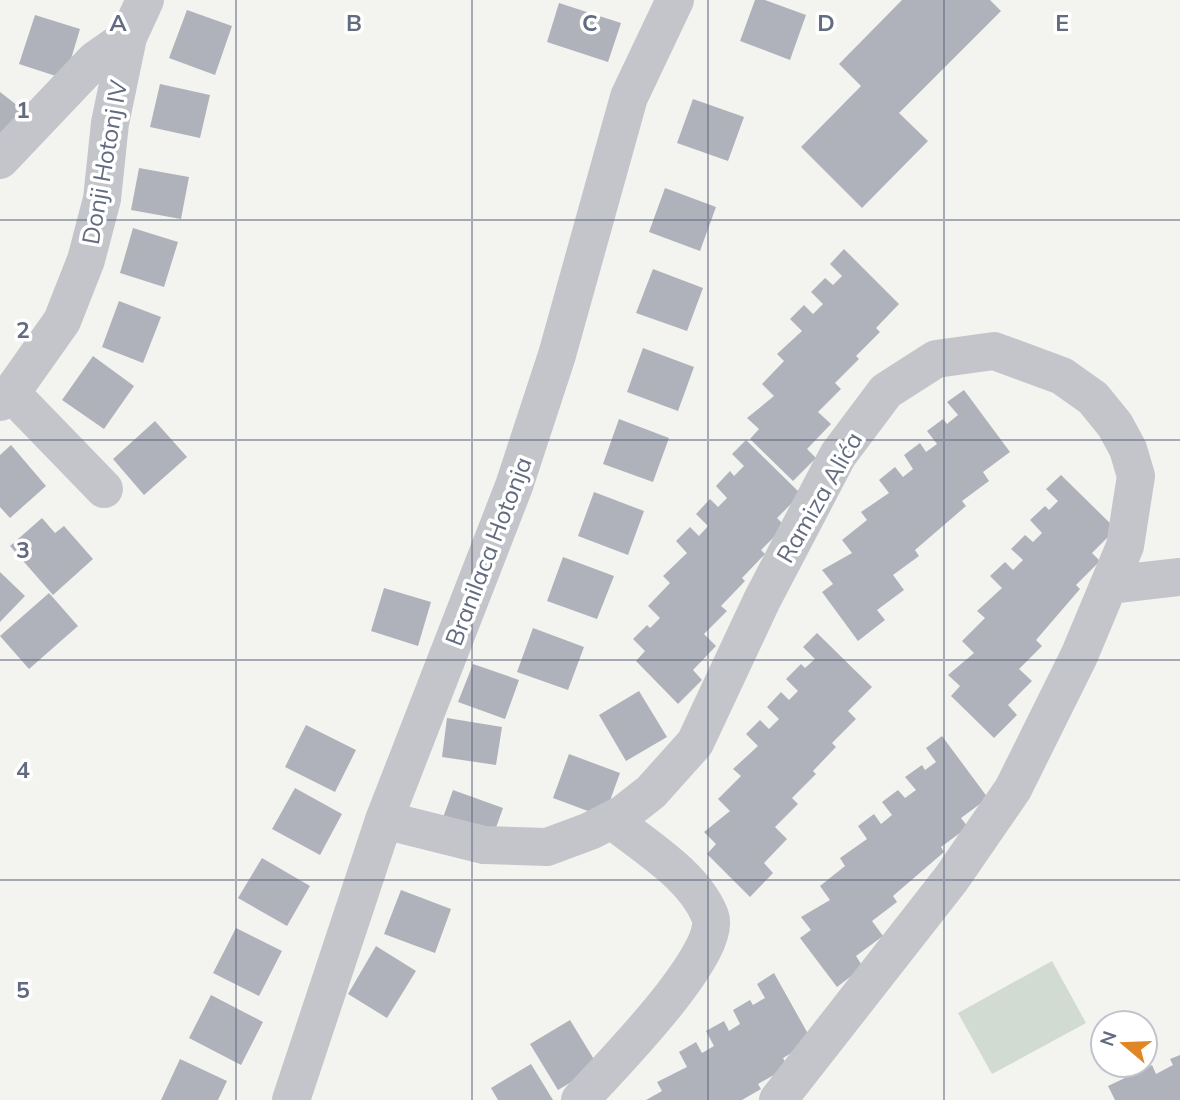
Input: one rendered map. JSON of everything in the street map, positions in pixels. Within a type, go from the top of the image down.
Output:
[{"type":"street","name":"Donji Hotonj IV","points":[[104,489],[5,398],[62,321],[86,260],[102,199],[110,123],[128,37],[145,0]]},
{"type":"street","name":"Branilaca Hotonja","points":[[292,1100],[383,820],[514,486],[556,355],[629,97],[675,0]]},
{"type":"street","name":"Donji Hotonj IV","points":[[0,160],[95,60],[128,37]]},
{"type":"street","name":"Ramiza Alića","points":[[383,820],[484,845],[547,847],[612,820],[651,792],[695,743],[762,600],[838,455],[886,391],[936,359],[994,351],[1062,376],[1093,398],[1115,425],[1128,449],[1136,476],[1125,546],[1079,656],[1013,789],[917,923],[778,1100]]},
{"type":"street","points":[[1109,585],[1180,577]]},
{"type":"street","points":[[580,1100],[646,1028],[697,964],[709,941],[712,919],[697,892],[612,820]]},
{"type":"shaded area","points":[[1052,961],[1086,1023],[992,1074],[958,1013]]},
{"type":"building","points":[[755,0],[765,0],[806,15],[790,60],[740,41]]},
{"type":"building","points":[[902,0],[990,0],[1001,11],[899,113],[928,141],[862,208],[801,147],[861,86],[839,64]]},
{"type":"building","points":[[559,3],[621,23],[608,62],[547,42]]},
{"type":"building","points":[[187,10],[232,26],[215,75],[169,58]]},
{"type":"building","points":[[35,15],[80,29],[65,79],[19,64]]},
{"type":"building","points":[[160,84],[210,95],[200,138],[150,127]]},
{"type":"building","points":[[0,92],[22,109],[0,139]]},
{"type":"building","points":[[693,99],[744,117],[728,161],[677,143]]},
{"type":"building","points":[[139,168],[189,177],[181,219],[131,210]]},
{"type":"building","points":[[665,188],[716,207],[700,251],[649,232]]},
{"type":"building","points":[[133,228],[178,242],[164,287],[120,273]]},
{"type":"building","points":[[844,249],[899,304],[876,328],[880,332],[856,356],[859,359],[835,383],[841,389],[818,412],[831,424],[807,449],[816,458],[793,481],[750,439],[759,429],[747,418],[774,396],[762,384],[784,361],[777,354],[802,331],[790,319],[804,305],[813,314],[823,304],[811,292],[825,278],[833,285],[842,276],[830,264]]},
{"type":"building","points":[[653,269],[703,288],[687,331],[636,313]]},
{"type":"building","points":[[119,301],[161,317],[143,363],[102,347]]},
{"type":"building","points":[[643,348],[694,367],[678,411],[627,392]]},
{"type":"building","points":[[93,356],[134,386],[104,429],[62,400]]},
{"type":"building","points":[[964,390],[1010,452],[983,472],[989,481],[962,501],[966,506],[915,550],[919,556],[893,575],[904,590],[877,610],[885,620],[858,641],[822,592],[833,584],[822,570],[852,553],[842,540],[867,520],[861,512],[889,493],[879,480],[895,467],[903,477],[913,469],[904,455],[920,443],[926,452],[937,444],[927,431],[943,419],[947,424],[958,415],[947,402]]},
{"type":"building","points":[[619,419],[669,438],[653,482],[603,464]]},
{"type":"building","points":[[155,421],[187,457],[144,495],[113,459]]},
{"type":"building","points":[[746,440],[801,494],[777,518],[785,526],[761,550],[765,554],[742,578],[745,581],[721,606],[727,611],[704,634],[716,646],[693,670],[702,680],[678,704],[636,661],[645,651],[633,639],[647,625],[650,628],[660,618],[648,606],[670,583],[663,576],[687,553],[676,541],[690,527],[699,536],[708,526],[696,514],[710,499],[718,507],[727,498],[716,486],[730,471],[734,476],[744,466],[732,454]]},
{"type":"building","points":[[11,445],[46,486],[10,518],[0,507],[0,455]]},
{"type":"building","points":[[1061,475],[1116,529],[1092,553],[1100,561],[1076,585],[1080,589],[1036,640],[1042,646],[1019,669],[1032,681],[1008,705],[1017,715],[994,738],[951,696],[960,686],[948,675],[974,653],[962,641],[985,618],[977,611],[1002,588],[990,576],[1005,562],[1013,570],[1023,560],[1011,549],[1025,535],[1033,542],[1042,533],[1030,520],[1045,506],[1049,510],[1058,501],[1046,489]]},
{"type":"building","points":[[594,492],[644,511],[628,555],[578,536]]},
{"type":"building","points":[[42,518],[55,533],[64,526],[93,559],[53,595],[10,546]]},
{"type":"building","points":[[563,557],[614,576],[597,619],[547,601]]},
{"type":"building","points":[[0,572],[25,596],[0,622]]},
{"type":"building","points":[[384,588],[431,602],[418,646],[371,631]]},
{"type":"building","points":[[49,593],[78,626],[29,669],[0,636]]},
{"type":"building","points":[[533,628],[584,647],[568,690],[517,672]]},
{"type":"building","points":[[817,633],[872,687],[848,711],[856,719],[832,743],[836,747],[813,771],[816,774],[792,798],[798,804],[775,827],[787,839],[764,863],[773,873],[750,897],[707,854],[716,844],[704,832],[730,811],[718,799],[741,776],[733,769],[758,746],[746,734],[760,720],[769,729],[779,719],[767,707],[781,692],[789,700],[798,691],[786,679],[801,664],[805,668],[815,659],[803,647]]},
{"type":"building","points":[[473,664],[519,680],[505,719],[458,702]]},
{"type":"building","points":[[639,691],[667,737],[626,761],[599,715]]},
{"type":"building","points":[[447,718],[502,727],[496,765],[442,757]]},
{"type":"building","points":[[306,725],[356,750],[335,792],[285,767]]},
{"type":"building","points":[[942,736],[988,798],[961,818],[968,827],[941,847],[944,852],[893,896],[897,902],[872,921],[883,936],[856,956],[863,967],[837,987],[800,938],[811,930],[801,917],[830,900],[820,886],[845,866],[840,858],[867,839],[858,826],[874,814],[881,824],[892,815],[882,802],[898,790],[905,798],[916,790],[905,777],[922,765],[925,770],[936,762],[926,748]]},
{"type":"building","points":[[569,754],[620,773],[604,817],[553,798]]},
{"type":"building","points":[[295,788],[342,814],[320,855],[272,829]]},
{"type":"building","points":[[453,790],[503,808],[487,853],[437,834]]},
{"type":"building","points":[[262,858],[310,886],[287,926],[238,898]]},
{"type":"building","points":[[401,890],[451,909],[435,953],[384,934]]},
{"type":"building","points":[[236,928],[282,951],[259,996],[213,973]]},
{"type":"building","points":[[376,946],[416,971],[387,1018],[348,994]]},
{"type":"building","points":[[774,973],[812,1041],[783,1058],[788,1067],[758,1084],[761,1089],[742,1100],[646,1100],[662,1091],[657,1082],[687,1067],[679,1052],[696,1042],[702,1053],[714,1046],[706,1031],[724,1021],[729,1031],[740,1024],[733,1010],[750,1000],[753,1005],[765,998],[757,984]]},
{"type":"building","points":[[211,995],[263,1022],[241,1065],[189,1038]]},
{"type":"building","points":[[570,1020],[598,1066],[558,1090],[530,1044]]},
{"type":"building","points":[[1180,1055],[1180,1100],[1115,1100],[1108,1086],[1123,1079],[1159,1079],[1159,1072],[1173,1065],[1170,1059]]},
{"type":"building","points":[[180,1059],[227,1081],[218,1100],[161,1100]]},
{"type":"building","points":[[531,1064],[553,1100],[498,1100],[491,1088]]}]
